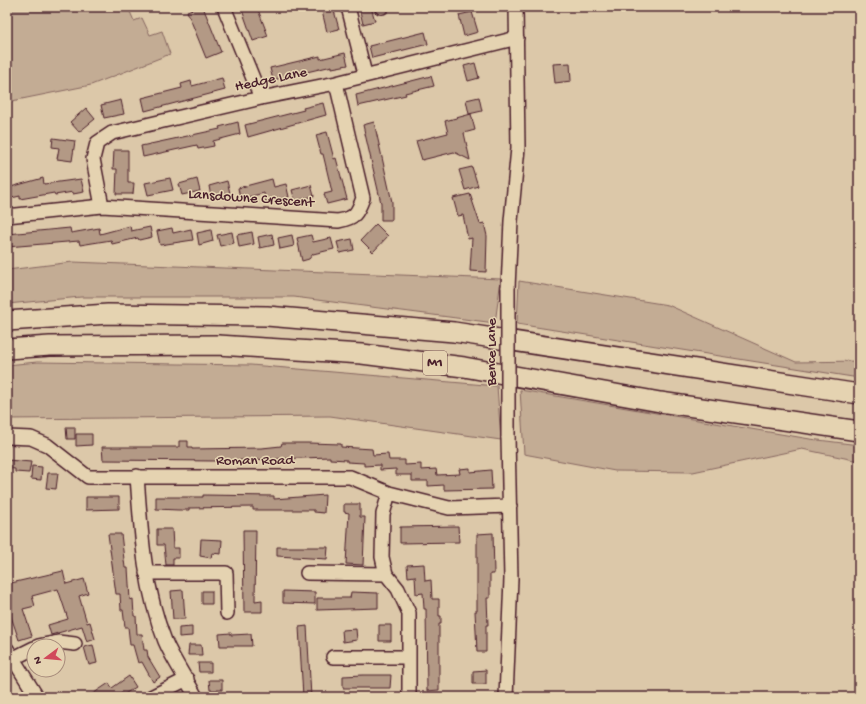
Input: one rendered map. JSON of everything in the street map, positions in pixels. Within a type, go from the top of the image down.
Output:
[{"type":"highway","name":"M1","points":[[7,321],[108,314],[283,317],[454,332],[859,394]]},
{"type":"highway","name":"M1","points":[[7,349],[50,346],[218,344],[362,354],[464,367],[660,402],[859,431]]},
{"type":"street","points":[[224,7],[260,98]]},
{"type":"street","points":[[348,7],[365,74]]},
{"type":"street","name":"Bence Lane","points":[[506,697],[511,579],[508,437],[508,288],[511,221],[518,148],[516,7]]},
{"type":"street","name":"Hedge Lane","points":[[102,206],[93,159],[97,142],[112,133],[260,98],[336,83],[365,74],[517,38]]},
{"type":"street","name":"Lansdowne Crescent","points":[[7,216],[102,206],[338,221],[350,219],[358,212],[363,198],[336,83]]},
{"type":"street","name":"Roman Road","points":[[7,437],[31,438],[47,445],[88,477],[350,477],[389,493],[449,508],[510,506]]},
{"type":"street","points":[[137,476],[141,542],[146,573],[165,642],[196,697]]},
{"type":"street","points":[[389,493],[383,514],[382,557],[386,574],[398,589],[409,613],[409,697]]},
{"type":"street","points":[[146,573],[226,573],[227,613]]},
{"type":"street","points":[[307,573],[386,574]]},
{"type":"street","points":[[66,643],[75,644]]},
{"type":"street","points":[[26,650],[11,653],[37,697]]},
{"type":"street","points":[[333,657],[408,657]]},
{"type":"street","points":[[151,697],[187,679]]},
{"type":"shaded area","points":[[7,7],[128,7],[134,21],[142,18],[150,35],[162,31],[170,54],[91,85],[7,102]]},
{"type":"shaded area","points":[[73,262],[501,279],[495,323],[294,297],[81,297],[7,304],[7,270]]},
{"type":"shaded area","points":[[519,281],[668,305],[796,362],[859,361],[859,378],[517,324]]},
{"type":"shaded area","points":[[37,362],[251,365],[497,386],[501,440],[330,416],[7,419],[7,365]]},
{"type":"shaded area","points":[[520,390],[810,439],[859,445],[859,461],[802,449],[693,472],[615,471],[524,454]]},
{"type":"building","points":[[203,7],[221,52],[206,58],[187,11]]},
{"type":"building","points":[[241,7],[257,7],[268,36],[253,41]]},
{"type":"building","points":[[321,7],[333,7],[339,29],[327,32]]},
{"type":"building","points":[[359,7],[371,7],[375,21],[363,24]]},
{"type":"building","points":[[472,12],[478,32],[464,36],[459,15]]},
{"type":"building","points":[[425,32],[428,44],[372,58],[369,46]]},
{"type":"building","points":[[345,53],[348,65],[332,68],[332,66],[273,80],[270,68],[320,56],[320,59]]},
{"type":"building","points":[[475,63],[479,78],[468,81],[464,66]]},
{"type":"building","points":[[570,63],[571,81],[555,83],[553,64]]},
{"type":"building","points":[[431,76],[434,86],[405,93],[406,95],[358,106],[356,95]]},
{"type":"building","points":[[222,78],[225,90],[145,111],[142,98],[182,88],[181,84],[191,81],[192,86]]},
{"type":"building","points":[[479,97],[482,111],[469,114],[466,100]]},
{"type":"building","points":[[121,100],[124,114],[104,118],[101,105]]},
{"type":"building","points":[[323,103],[326,115],[248,137],[245,125],[304,110],[303,108]]},
{"type":"building","points":[[86,108],[95,119],[79,132],[70,122]]},
{"type":"building","points":[[471,114],[475,130],[464,133],[470,160],[454,152],[422,160],[416,141],[448,133],[445,121]]},
{"type":"building","points":[[238,122],[240,134],[213,141],[214,146],[198,149],[197,145],[143,157],[141,146],[220,129],[219,127]]},
{"type":"building","points":[[374,122],[392,202],[392,220],[381,220],[381,203],[363,125]]},
{"type":"building","points":[[327,132],[347,199],[327,204],[324,194],[332,192],[323,154],[321,154],[316,135]]},
{"type":"building","points":[[53,138],[75,141],[72,161],[57,159],[59,148],[52,147]]},
{"type":"building","points":[[114,150],[128,150],[128,183],[134,183],[133,194],[116,194],[117,169],[113,169]]},
{"type":"building","points":[[472,167],[478,186],[465,190],[459,170]]},
{"type":"building","points":[[43,178],[44,184],[81,179],[84,192],[55,195],[54,193],[20,199],[20,196],[7,199],[7,188]]},
{"type":"building","points":[[170,178],[173,190],[148,195],[145,183]]},
{"type":"building","points":[[197,179],[200,191],[182,195],[179,184]]},
{"type":"building","points":[[272,179],[274,187],[286,184],[289,197],[266,202],[264,193],[240,199],[238,188]]},
{"type":"building","points":[[227,181],[230,193],[211,197],[209,186]]},
{"type":"building","points":[[311,185],[314,196],[295,201],[292,190]]},
{"type":"building","points":[[470,194],[480,224],[484,223],[487,236],[486,272],[470,271],[472,238],[468,239],[463,215],[458,216],[453,198]]},
{"type":"building","points":[[376,224],[388,236],[373,252],[361,240]]},
{"type":"building","points":[[130,226],[131,231],[150,227],[152,237],[139,240],[138,238],[112,244],[111,240],[80,245],[79,241],[7,247],[7,234],[70,228],[71,233],[99,228],[100,234]]},
{"type":"building","points":[[172,228],[173,233],[191,229],[193,240],[160,245],[157,231]]},
{"type":"building","points":[[211,230],[213,241],[199,245],[197,233]]},
{"type":"building","points":[[232,232],[234,243],[220,246],[217,235]]},
{"type":"building","points":[[252,232],[254,244],[239,247],[237,235]]},
{"type":"building","points":[[272,234],[274,245],[260,248],[258,237]]},
{"type":"building","points":[[292,235],[294,246],[280,249],[278,238]]},
{"type":"building","points":[[311,235],[313,242],[331,238],[334,249],[313,254],[309,259],[302,261],[297,238]]},
{"type":"building","points":[[352,239],[354,250],[340,253],[337,242]]},
{"type":"building","points":[[66,427],[75,427],[75,439],[67,439]]},
{"type":"building","points":[[76,434],[92,434],[92,445],[76,446]]},
{"type":"building","points":[[179,441],[188,441],[188,447],[192,447],[192,449],[262,448],[281,446],[282,443],[341,444],[341,447],[372,449],[373,455],[388,454],[389,460],[405,460],[405,465],[421,464],[421,470],[436,469],[437,475],[460,474],[459,469],[470,468],[470,472],[491,470],[492,489],[444,490],[444,485],[428,486],[428,481],[412,481],[412,475],[396,475],[396,469],[380,470],[380,465],[364,466],[364,463],[330,459],[330,457],[217,461],[103,460],[102,447],[179,447]]},
{"type":"building","points":[[7,460],[31,462],[29,473],[15,472],[15,469],[7,468]]},
{"type":"building","points":[[32,466],[42,467],[41,480],[31,479]]},
{"type":"building","points":[[48,473],[58,473],[56,489],[46,488]]},
{"type":"building","points":[[203,495],[274,496],[274,499],[325,495],[324,513],[314,512],[314,510],[253,510],[253,507],[189,508],[189,510],[156,509],[156,497],[203,497]]},
{"type":"building","points":[[86,497],[119,497],[119,509],[86,510]]},
{"type":"building","points":[[344,504],[360,504],[360,517],[365,517],[363,565],[346,564],[349,513],[344,512]]},
{"type":"building","points":[[458,526],[459,542],[400,543],[400,527]]},
{"type":"building","points":[[157,529],[172,529],[173,548],[179,548],[179,558],[173,558],[173,565],[166,565],[164,545],[157,545]]},
{"type":"building","points":[[243,530],[256,530],[255,601],[262,600],[262,612],[244,612]]},
{"type":"building","points":[[493,533],[494,574],[490,574],[490,598],[487,598],[488,625],[486,625],[486,652],[477,652],[475,611],[477,611],[477,534]]},
{"type":"building","points":[[108,534],[121,534],[125,568],[128,568],[130,600],[133,599],[134,616],[136,616],[137,634],[142,634],[144,650],[147,650],[148,657],[160,677],[153,682],[142,662],[138,663],[133,645],[130,645],[128,627],[125,627],[123,610],[121,610],[120,594],[116,594]]},
{"type":"building","points":[[201,539],[222,540],[221,554],[212,553],[211,558],[200,556]]},
{"type":"building","points":[[277,547],[328,547],[327,559],[277,556]]},
{"type":"building","points":[[424,564],[425,581],[431,580],[432,599],[439,599],[439,616],[441,616],[441,624],[439,624],[439,690],[427,691],[426,609],[424,609],[423,593],[416,594],[415,576],[408,577],[407,565]]},
{"type":"building","points":[[63,571],[66,584],[84,579],[88,593],[79,596],[87,623],[90,622],[95,639],[87,642],[82,626],[51,635],[48,625],[68,619],[58,589],[32,596],[35,606],[23,609],[32,636],[19,640],[7,605],[7,584]]},
{"type":"building","points":[[183,590],[185,619],[173,619],[171,591]]},
{"type":"building","points":[[202,591],[212,591],[212,604],[202,604]]},
{"type":"building","points":[[283,591],[315,592],[315,604],[283,603]]},
{"type":"building","points":[[351,592],[378,593],[378,608],[317,610],[317,598],[350,598]]},
{"type":"building","points":[[379,625],[391,625],[391,641],[379,641]]},
{"type":"building","points":[[307,626],[311,697],[303,697],[299,627]]},
{"type":"building","points":[[192,627],[192,636],[179,637],[179,628]]},
{"type":"building","points":[[356,629],[357,640],[343,642],[342,630]]},
{"type":"building","points":[[231,633],[231,635],[251,634],[252,646],[220,646],[219,634]]},
{"type":"building","points":[[93,645],[97,663],[89,665],[84,647]]},
{"type":"building","points":[[189,645],[201,645],[202,655],[188,655]]},
{"type":"building","points":[[198,663],[211,663],[211,672],[199,672]]},
{"type":"building","points":[[486,670],[486,684],[473,684],[473,671]]},
{"type":"building","points":[[391,675],[390,688],[343,688],[343,676]]},
{"type":"building","points":[[129,676],[136,687],[123,695],[122,693],[117,697],[88,697],[109,683],[112,688]]},
{"type":"building","points":[[209,680],[222,680],[222,690],[210,690]]}]
